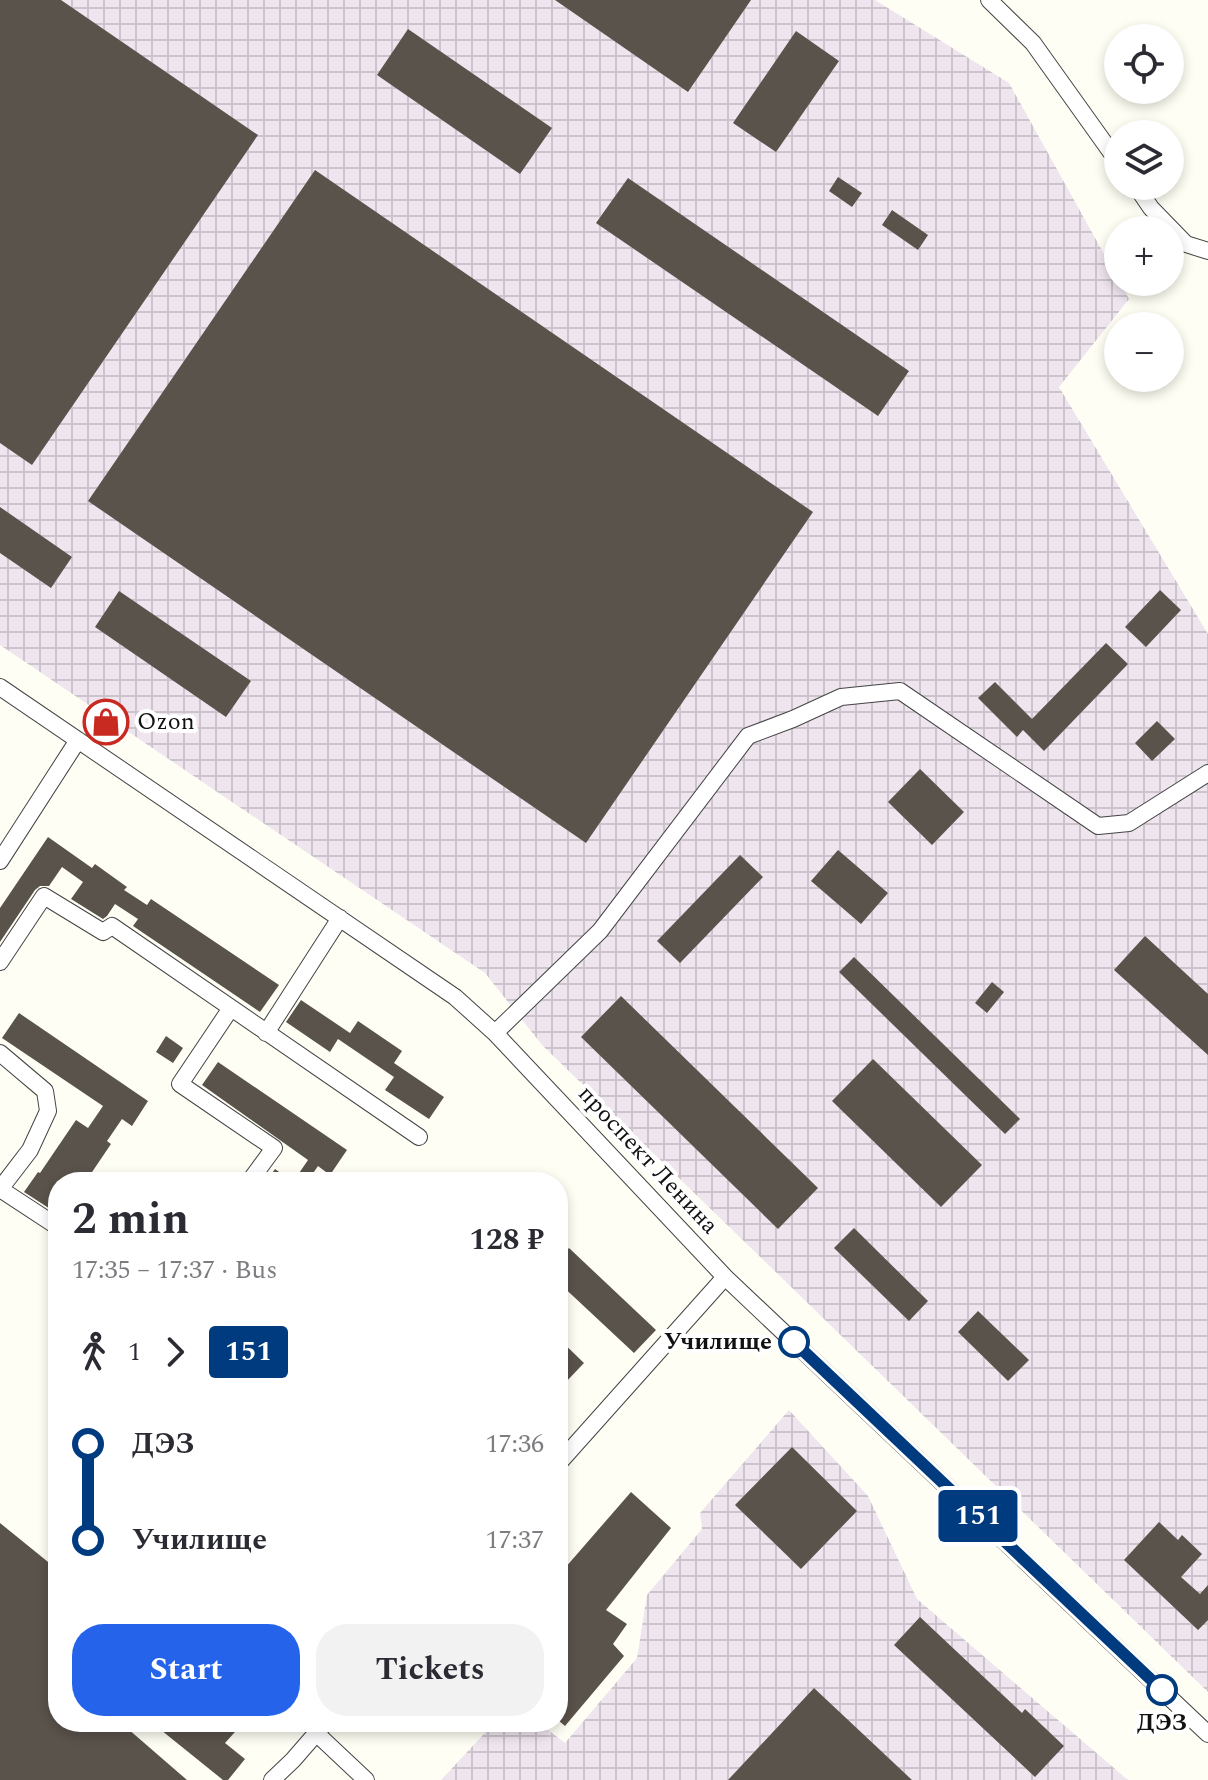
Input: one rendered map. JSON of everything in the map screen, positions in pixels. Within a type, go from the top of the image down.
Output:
[{"type":"street","points":[[989,0],[1033,43],[1104,142]]},
{"type":"street","points":[[1146,200],[1186,244],[1208,251]]},
{"type":"street","name":"проспект Ленина","points":[[0,687],[455,997],[495,1033],[725,1277],[1208,1734]]},
{"type":"street","points":[[495,1033],[600,931],[748,736],[841,697],[900,691],[1098,826],[1129,823],[1208,773]]},
{"type":"street","points":[[0,861],[78,740]]},
{"type":"street","points":[[0,962],[44,896],[103,932],[112,926],[419,1137]]},
{"type":"street","points":[[266,1033],[340,918]]},
{"type":"street","points":[[231,1008],[180,1084],[274,1148],[256,1172]]},
{"type":"street","points":[[0,1053],[45,1091],[48,1111],[30,1150],[0,1189],[48,1220]]},
{"type":"street","points":[[568,1453],[725,1277]]},
{"type":"street","points":[[272,1780],[317,1732]]},
{"type":"street","points":[[325,1732],[366,1780]]},
{"type":"shaded area","points":[[0,0],[875,0],[1009,83],[1104,254],[1104,296],[1127,296],[1129,299],[1119,312],[1104,312],[1104,330],[1059,387],[1208,634],[1208,1692],[542,1045],[485,973],[0,645]]},
{"type":"shaded area","points":[[789,1410],[868,1496],[917,1599],[1128,1780],[441,1780],[486,1732],[551,1732],[565,1743],[637,1658],[647,1595],[702,1529],[700,1513]]},
{"type":"building","points":[[0,0],[61,0],[258,135],[32,465],[0,443]]},
{"type":"building","points":[[555,0],[751,0],[688,92]]},
{"type":"building","points":[[408,29],[552,128],[520,174],[377,75]]},
{"type":"building","points":[[796,31],[839,61],[776,152],[733,123]]},
{"type":"building","points":[[315,170],[813,512],[586,843],[88,501]]},
{"type":"building","points":[[838,177],[862,193],[852,207],[829,191]]},
{"type":"building","points":[[628,178],[909,371],[878,416],[596,223]]},
{"type":"building","points":[[892,210],[928,235],[918,250],[882,225]]},
{"type":"building","points":[[0,507],[72,557],[51,588],[0,553]]},
{"type":"building","points":[[1160,590],[1181,610],[1146,647],[1125,627]]},
{"type":"building","points":[[119,591],[251,681],[226,717],[95,627]]},
{"type":"building","points":[[1106,643],[1128,664],[1044,751],[1023,730],[1017,737],[978,698],[995,682],[1032,719]]},
{"type":"building","points":[[1157,721],[1175,739],[1152,761],[1135,743]]},
{"type":"building","points":[[920,769],[964,812],[932,845],[888,802]]},
{"type":"building","points":[[48,837],[92,868],[95,864],[127,887],[124,890],[147,905],[151,899],[279,985],[260,1012],[133,926],[138,919],[115,904],[103,919],[71,899],[83,882],[62,867],[49,886],[40,886],[35,890],[0,942],[0,908]]},
{"type":"building","points":[[838,850],[888,893],[861,924],[811,881]]},
{"type":"building","points":[[740,855],[763,877],[680,963],[657,941]]},
{"type":"building","points":[[1145,936],[1208,994],[1208,1055],[1114,970]]},
{"type":"building","points":[[854,957],[1020,1119],[1005,1134],[839,972]]},
{"type":"building","points":[[992,982],[1004,992],[987,1013],[975,1003]]},
{"type":"building","points":[[621,996],[818,1188],[778,1229],[581,1037]]},
{"type":"building","points":[[301,1000],[350,1033],[358,1021],[402,1051],[394,1063],[444,1097],[429,1119],[385,1090],[394,1077],[338,1039],[330,1052],[286,1022]]},
{"type":"building","points":[[19,1013],[148,1101],[132,1126],[122,1119],[107,1141],[111,1144],[92,1172],[48,1172],[48,1208],[24,1192],[76,1120],[88,1128],[103,1106],[2,1038]]},
{"type":"building","points":[[166,1036],[183,1048],[173,1063],[156,1052]]},
{"type":"building","points":[[873,1059],[982,1165],[941,1207],[832,1101]]},
{"type":"building","points":[[218,1062],[347,1150],[332,1172],[318,1166],[314,1172],[300,1172],[308,1160],[202,1085]]},
{"type":"building","points":[[854,1228],[928,1301],[909,1321],[834,1248]]},
{"type":"building","points":[[568,1249],[656,1330],[634,1353],[568,1291]]},
{"type":"building","points":[[978,1311],[1029,1360],[1008,1381],[958,1332]]},
{"type":"building","points":[[568,1348],[584,1363],[568,1380]]},
{"type":"building","points":[[792,1447],[857,1511],[801,1569],[735,1505]]},
{"type":"building","points":[[631,1492],[671,1528],[606,1610],[627,1624],[613,1644],[624,1656],[568,1722],[568,1564]]},
{"type":"building","points":[[1159,1522],[1178,1540],[1182,1535],[1202,1554],[1181,1577],[1200,1594],[1208,1585],[1208,1620],[1198,1630],[1124,1560]]},
{"type":"building","points":[[0,1523],[48,1562],[48,1732],[132,1732],[187,1780],[0,1780]]},
{"type":"building","points":[[920,1617],[1022,1713],[1025,1709],[1064,1746],[1035,1777],[894,1645]]},
{"type":"building","points":[[814,1688],[912,1780],[728,1780]]},
{"type":"building","points":[[163,1732],[235,1732],[225,1743],[245,1759],[228,1780],[223,1780]]},
{"type":"bus line","name":"151","points":[[794,1342],[1162,1690]]},
{"type":"place","name":"Ozon","points":[[106,722]]},
{"type":"place","name":"Училище","points":[[794,1342]]},
{"type":"place","name":"ДЭЗ","points":[[1162,1690]]}]
